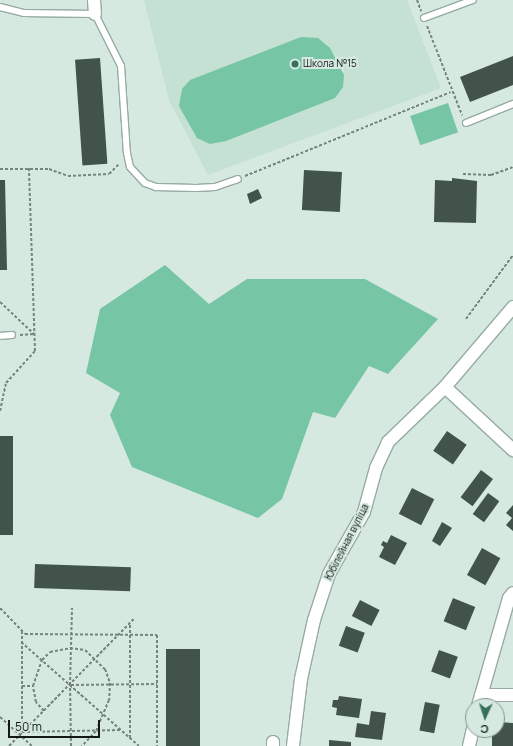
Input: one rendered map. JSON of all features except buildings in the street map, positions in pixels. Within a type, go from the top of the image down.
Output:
[{"type":"street","points":[[94,0],[95,14]]},
{"type":"street","name":"Юбілейная вуліца","points":[[293,746],[301,679],[314,620],[329,574],[364,512],[376,468],[388,442],[445,386],[488,338],[513,307]]},
{"type":"street","points":[[445,386],[513,450]]},
{"type":"street","points":[[480,698],[509,598],[513,593]]},
{"type":"street","points":[[493,698],[513,695]]},
{"type":"lane","points":[[424,18],[473,0]]},
{"type":"lane","points":[[0,7],[24,14],[95,14],[121,66],[127,153],[130,167],[136,176],[145,183],[156,187],[215,187],[238,179]]},
{"type":"lane","points":[[466,123],[513,104]]},
{"type":"lane","points":[[0,336],[12,336]]},
{"type":"path","points":[[417,0],[451,92],[466,123]]},
{"type":"path","points":[[238,179],[451,92]]},
{"type":"path","points":[[0,169],[49,169],[68,176],[109,174],[115,171],[127,153]]},
{"type":"path","points":[[463,174],[491,176],[513,167]]},
{"type":"path","points":[[0,411],[6,383],[35,351],[29,168]]},
{"type":"path","points":[[466,319],[513,255]]},
{"type":"path","points":[[0,302],[34,334]]},
{"type":"path","points":[[12,336],[34,334]]},
{"type":"path","points":[[0,608],[25,634],[157,635],[157,746]]},
{"type":"path","points":[[72,608],[70,648],[72,746]]},
{"type":"path","points":[[9,746],[121,635],[134,619]]},
{"type":"path","points":[[130,624],[130,738]]},
{"type":"path","points":[[22,631],[22,732]]},
{"type":"path","points":[[21,642],[139,746]]},
{"type":"path","points":[[44,711],[36,702],[33,686],[42,660],[50,652],[70,648],[85,650],[105,669],[110,683],[109,700],[96,731],[82,746]]},
{"type":"path","points":[[70,685],[110,683],[157,684]]},
{"type":"path","points":[[22,686],[33,686]]},
{"type":"path","points":[[0,717],[18,736],[32,746]]},
{"type":"path","points":[[22,732],[120,730]]},
{"type":"shaded area","name":"Школа №15","points":[[144,0],[407,0],[441,88],[208,175],[169,100]]},
{"type":"green space","points":[[301,37],[318,38],[330,48],[344,75],[343,87],[335,98],[226,141],[210,144],[197,138],[179,106],[182,89],[190,80]]},
{"type":"green space","points":[[448,103],[458,132],[420,145],[410,116]]},
{"type":"green space","points":[[165,265],[209,304],[247,279],[365,279],[438,319],[388,374],[369,366],[335,418],[313,412],[282,499],[258,518],[132,467],[110,415],[120,393],[86,373],[100,309]]},
{"type":"place","name":"Школа №15","points":[[295,64]]}]
